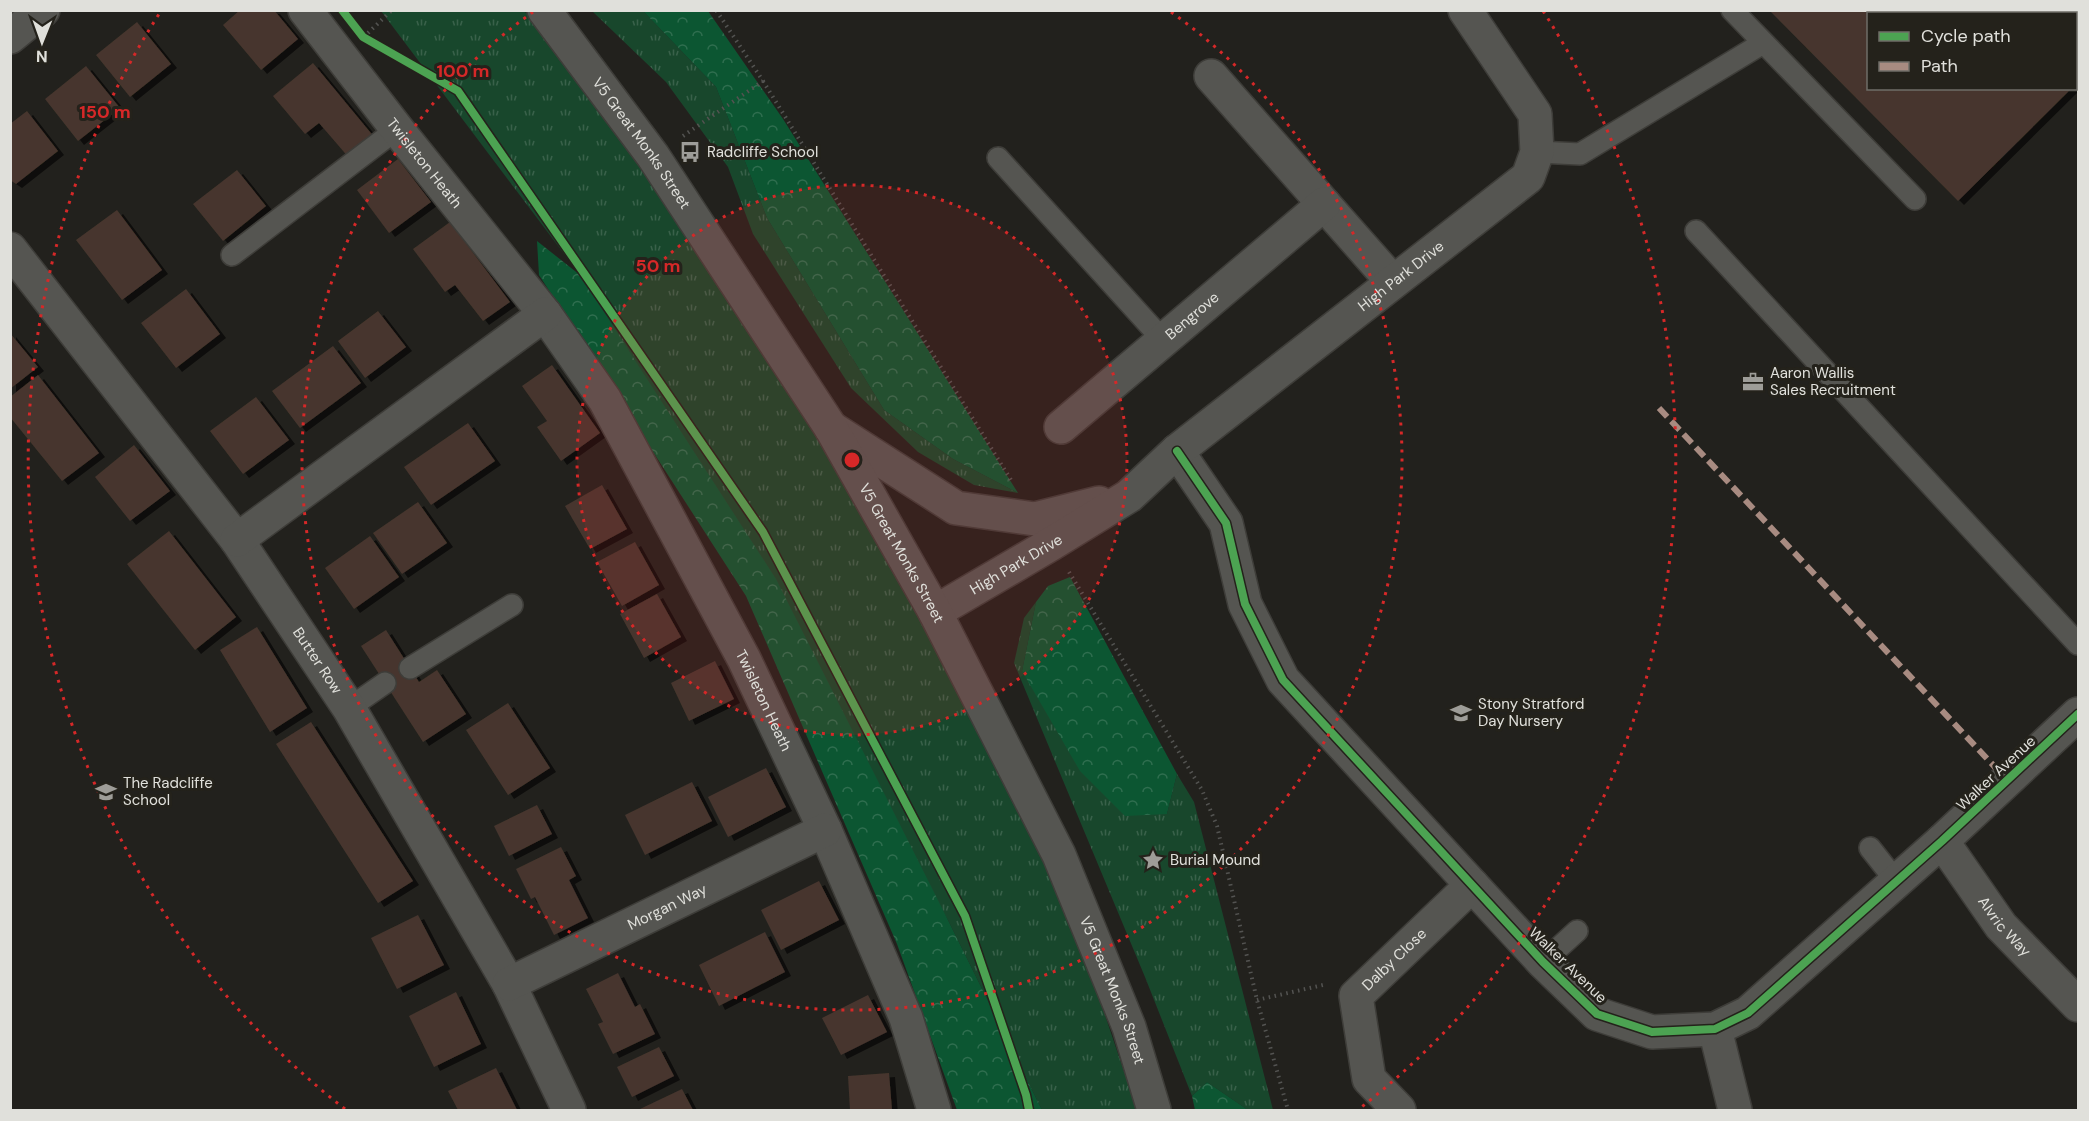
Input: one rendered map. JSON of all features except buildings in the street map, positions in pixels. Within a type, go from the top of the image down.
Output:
[{"type":"street","points":[[10,37],[43,10]]},
{"type":"street","name":"Twisleton Heath","points":[[304,10],[545,314],[610,411],[744,658],[825,830],[906,1018],[934,1110]]},
{"type":"street","name":"V5 Great Monks Street","points":[[544,10],[653,156],[831,428],[935,612],[1059,855],[1130,1027],[1154,1110]]},
{"type":"street","name":"High Park Drive","points":[[935,612],[1043,532],[1129,496],[1177,451],[1528,177],[1537,152],[1535,114],[1465,10]]},
{"type":"street","points":[[1211,76],[1392,281]]},
{"type":"street","name":"Bengrove","points":[[1062,427],[1324,204]]},
{"type":"street","name":"Butter Row","points":[[10,249],[237,540],[349,708],[509,984],[569,1110]]},
{"type":"street","points":[[237,540],[545,314]]},
{"type":"street","name":"High Park Drive","points":[[831,428],[956,508],[1043,532]]},
{"type":"street","name":"Walker Avenue","points":[[1177,451],[1226,523],[1245,604],[1283,680],[1543,962],[1597,1014],[1652,1032],[1715,1029],[1748,1013],[1942,841],[2079,714]]},
{"type":"street","name":"Morgan Way","points":[[509,984],[825,830]]},
{"type":"street","name":"Alvric Way","points":[[1942,841],[2001,926],[2079,1005]]},
{"type":"street","name":"Dalby Close","points":[[1399,1110],[1369,1079],[1356,996],[1472,885]]},
{"type":"street","points":[[1715,1029],[1735,1110]]},
{"type":"lane","points":[[1732,10],[1915,199]]},
{"type":"lane","points":[[1537,152],[1580,154],[1763,43]]},
{"type":"lane","points":[[232,255],[397,129]]},
{"type":"lane","points":[[998,158],[1162,340]]},
{"type":"lane","points":[[1696,231],[2079,644]]},
{"type":"lane","points":[[410,668],[512,605]]},
{"type":"lane","points":[[349,708],[385,683]]},
{"type":"lane","points":[[1870,848],[1896,880]]},
{"type":"lane","points":[[1543,962],[1577,931]]},
{"type":"path","points":[[363,37],[392,10]]},
{"type":"path","points":[[716,10],[763,81],[1202,790],[1217,826],[1257,1000],[1287,1108],[1294,1110]]},
{"type":"path","points":[[356,28],[363,37],[373,42]]},
{"type":"path","points":[[653,156],[763,81]]},
{"type":"path","points":[[1257,1000],[1316,985]]},
{"type":"green space","points":[[381,11],[523,11],[543,23],[709,252],[917,605],[1075,926],[1137,1110],[1042,1110],[948,920],[580,275]]},
{"type":"green space","points":[[592,11],[643,11],[716,87],[767,218],[884,410],[953,459],[1018,493],[974,485],[918,452],[851,388],[753,234],[728,167],[666,82]]},
{"type":"green space","points":[[643,11],[708,11],[783,119],[1018,493],[953,459],[884,410],[767,218],[716,87]]},
{"type":"green space","points":[[537,241],[580,275],[776,579],[1042,1110],[957,1110],[897,944],[746,596],[539,275]]},
{"type":"green space","points":[[1070,577],[1177,774],[1167,814],[1125,816],[1080,771],[1022,671],[1036,602],[1048,586]]},
{"type":"green space","points":[[1036,602],[1022,671],[1167,814],[1177,774],[1194,802],[1273,1110],[1248,1110],[1207,1082],[1192,1096],[1014,663],[1024,618]]},
{"type":"green space","points":[[1207,1082],[1248,1110],[1195,1110],[1192,1096]]},
{"type":"marked path","points":[[1659,408],[2007,780]]},
{"type":"cycle path","points":[[342,10],[363,37],[458,91],[763,532],[965,916],[1026,1095],[1029,1110]]},
{"type":"cycle path","points":[[1177,451],[1226,523],[1245,604],[1283,680],[1543,962],[1597,1014],[1652,1032],[1715,1029],[1748,1013],[1942,841],[2078,714]]},
{"type":"place","name":"Radcliffe School","points":[[690,152]]},
{"type":"place","name":"Aaron Wallis Sales Recruitment","points":[[1753,382]]},
{"type":"place","name":"Stony Stratford Day Nursery","points":[[1461,713]]},
{"type":"place","name":"The Radcliffe School","points":[[106,792]]},
{"type":"place","name":"Burial Mound","points":[[1153,860]]}]
